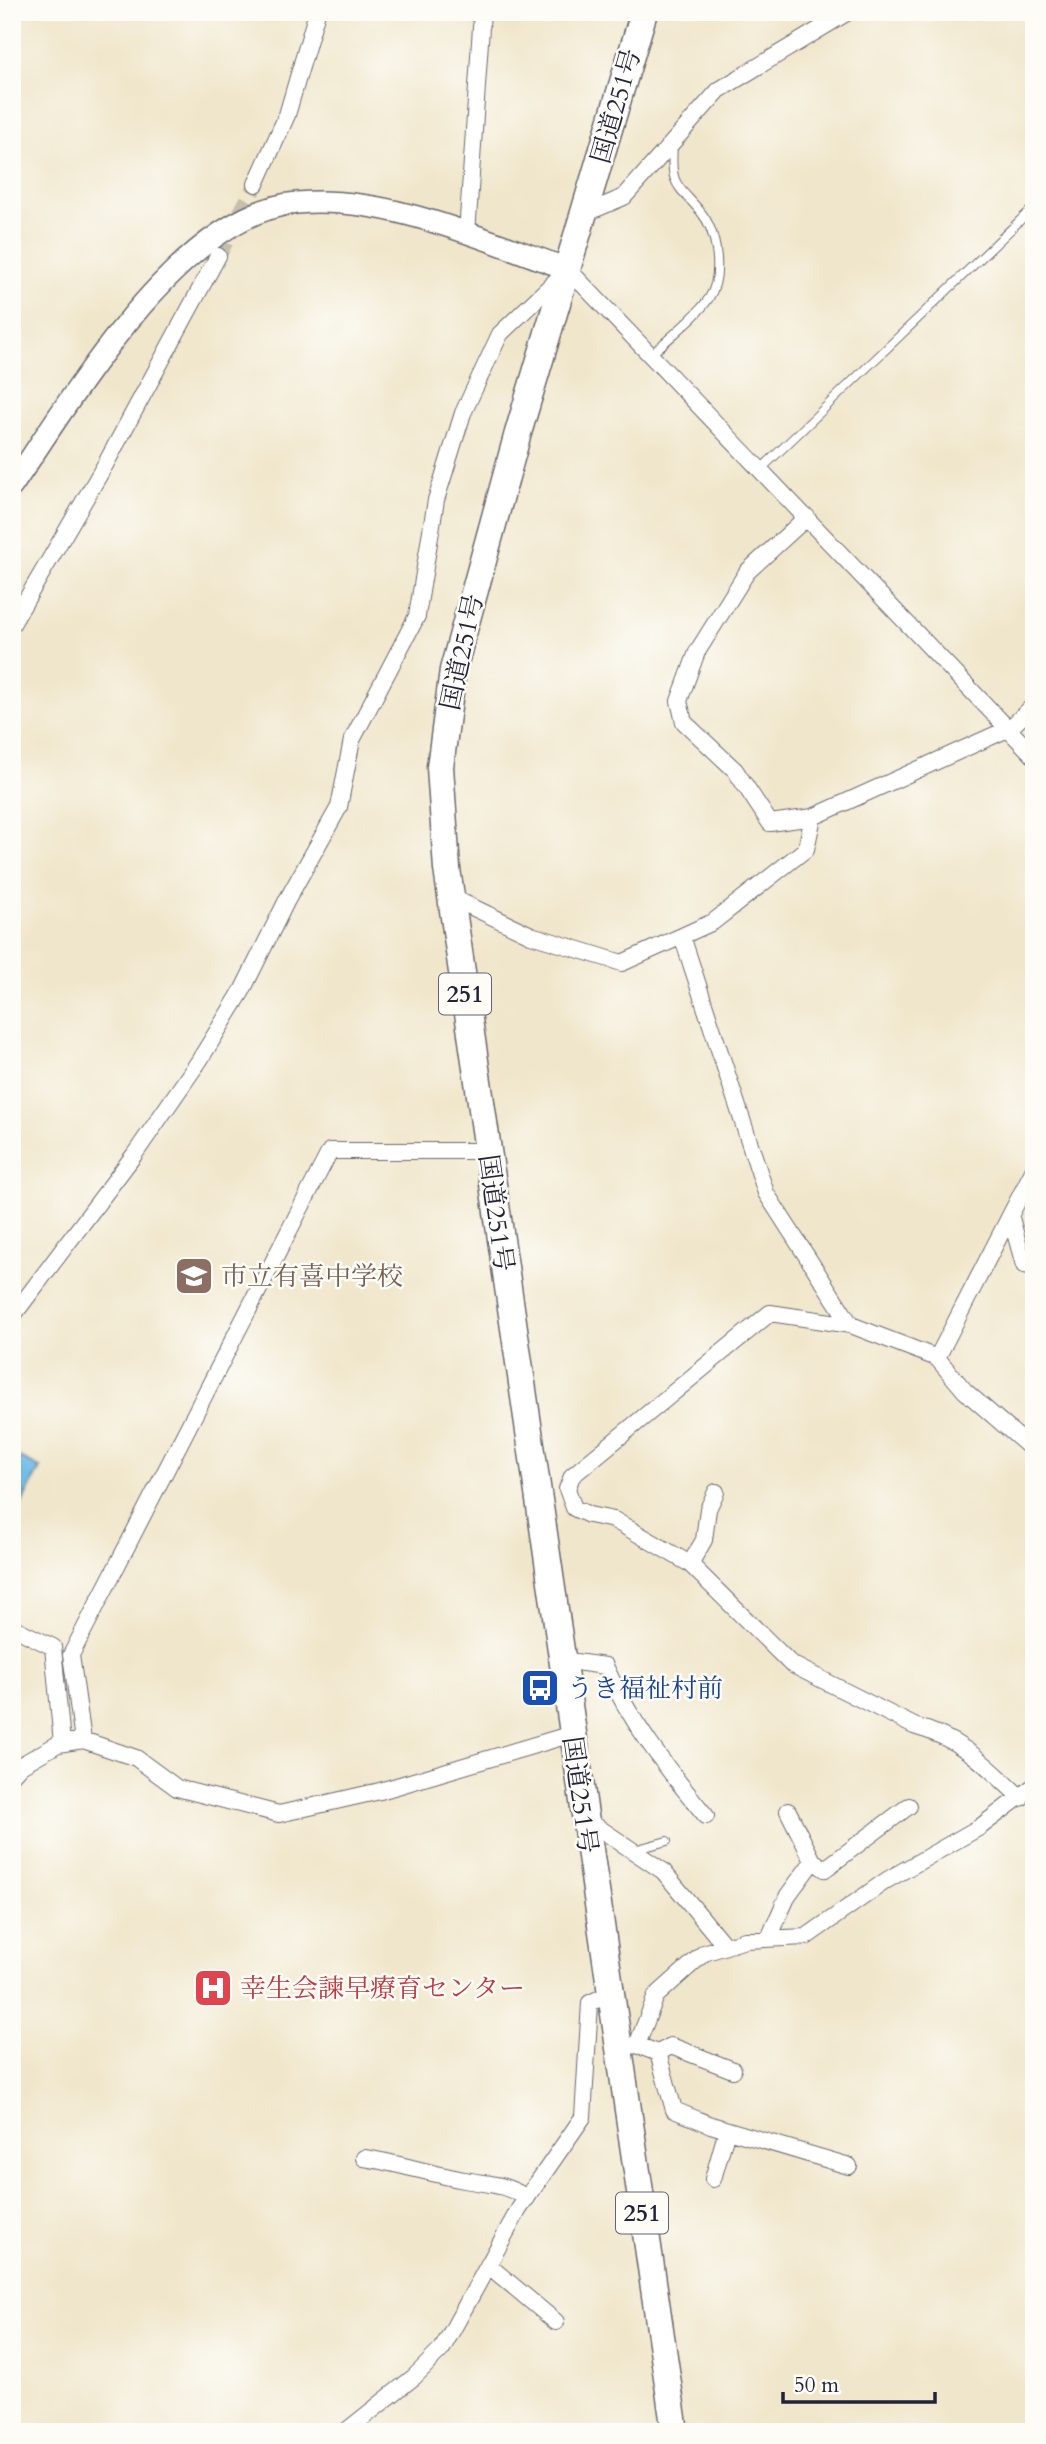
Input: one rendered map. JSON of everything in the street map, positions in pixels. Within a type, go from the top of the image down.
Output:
[{"type":"highway","name":"国道251号","points":[[644,12],[453,670],[440,767],[451,897],[609,1994],[627,2046],[675,2432]]},
{"type":"street","points":[[256,184],[287,115],[317,12]]},
{"type":"street","points":[[467,234],[474,163],[472,114],[482,12]]},
{"type":"street","points":[[584,214],[624,197],[719,90],[848,12]]},
{"type":"street","points":[[12,486],[91,371],[143,306],[182,262],[212,237],[246,216],[295,202],[325,202],[425,219],[568,269],[1034,756]]},
{"type":"street","points":[[12,624],[111,453],[218,256]]},
{"type":"street","points":[[12,1317],[134,1155],[200,1061],[242,991],[287,900],[339,807],[352,740],[417,616],[436,500],[463,413],[500,334],[568,269]]},
{"type":"street","points":[[807,517],[747,572],[697,652],[679,701],[684,723],[735,769],[770,823],[813,817],[1010,728],[1034,705]]},
{"type":"street","points":[[451,897],[531,935],[621,963],[713,922],[806,849],[813,817]]},
{"type":"street","points":[[682,936],[766,1193],[851,1325]]},
{"type":"street","points":[[83,1740],[71,1655],[330,1151],[487,1151]]},
{"type":"street","points":[[937,1358],[1034,1169]]},
{"type":"street","points":[[1011,1217],[1024,1265],[1034,1267]]},
{"type":"street","points":[[1021,1798],[970,1750],[791,1664],[690,1564],[614,1520],[589,1515],[575,1508],[567,1489],[572,1476],[770,1313],[851,1325],[937,1358],[965,1391],[1034,1451]]},
{"type":"street","points":[[690,1564],[704,1540],[708,1509],[716,1492]]},
{"type":"street","points":[[12,1627],[54,1647],[62,1743]]},
{"type":"street","points":[[561,1660],[605,1666],[621,1702],[664,1765],[706,1816]]},
{"type":"street","points":[[12,1775],[21,1765],[62,1743],[83,1740],[136,1758],[177,1788],[279,1814],[380,1791],[572,1734]]},
{"type":"street","points":[[733,2070],[671,2046],[658,2053],[627,2046],[656,1996],[704,1953],[745,1940],[806,1937],[887,1880],[980,1827],[1034,1786]]},
{"type":"street","points":[[788,1811],[813,1861],[825,1869],[909,1806]]},
{"type":"street","points":[[583,1818],[663,1871],[725,1946]]},
{"type":"street","points":[[769,1938],[788,1895],[813,1861]]},
{"type":"street","points":[[345,2432],[414,2377],[442,2349],[527,2198],[583,2117],[590,2003],[609,1994]]},
{"type":"street","points":[[658,2053],[674,2110],[727,2130],[849,2166]]},
{"type":"street","points":[[713,2179],[727,2130]]},
{"type":"street","points":[[364,2158],[408,2165],[465,2180],[506,2185],[527,2198]]},
{"type":"street","points":[[488,2265],[556,2322]]},
{"type":"lane","points":[[650,355],[709,298],[717,269],[712,229],[700,211],[678,190],[672,166],[674,141]]},
{"type":"lane","points":[[761,469],[1034,207]]},
{"type":"lane","points":[[634,1850],[667,1841]]},
{"type":"water","points":[[12,1454],[40,1468],[12,1522]]},
{"type":"tunnel","points":[[218,256],[256,184]]},
{"type":"place","name":"市立有喜中学校","points":[[194,1276]]},
{"type":"place","name":"うき福祉村前","points":[[540,1688]]},
{"type":"place","name":"幸生会諫早療育センター","points":[[213,1988]]}]
